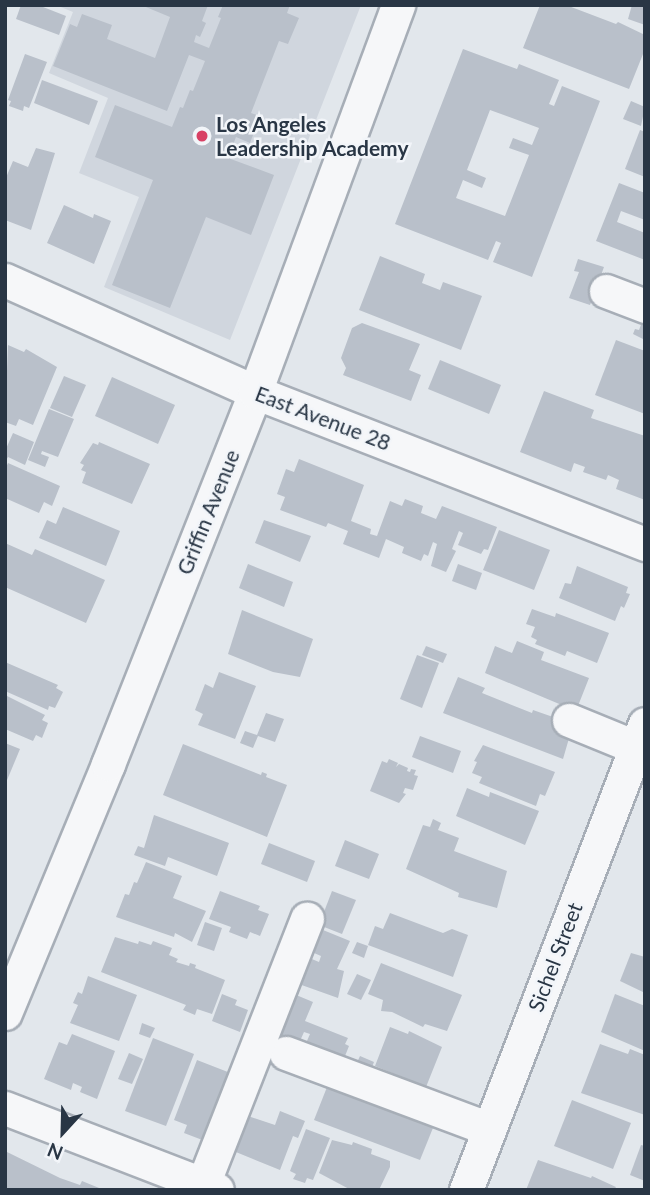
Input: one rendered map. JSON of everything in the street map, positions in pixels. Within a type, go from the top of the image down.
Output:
[{"type":"street","name":"Griffin Avenue","points":[[5,1013],[108,764],[255,392],[398,5]]},
{"type":"street","name":"East Avenue 28","points":[[5,280],[255,392],[645,544]]},
{"type":"street","points":[[606,292],[645,306]]},
{"type":"street","points":[[569,720],[642,741]]},
{"type":"street","name":"Sichel Street","points":[[466,1190],[642,741]]},
{"type":"street","points":[[5,1108],[210,1187],[307,919]]},
{"type":"street","points":[[286,1053],[489,1129]]},
{"type":"shaded area","name":"Los Angeles Leadership Academy","points":[[56,5],[361,5],[230,340],[104,287],[139,197],[79,173],[108,98],[49,73],[73,12]]},
{"type":"building","points":[[21,5],[38,5],[66,16],[59,35],[16,19]]},
{"type":"building","points":[[141,5],[208,5],[202,21],[206,23],[200,37],[196,35],[194,42],[209,48],[221,18],[218,17],[223,5],[290,5],[287,13],[299,18],[288,44],[279,41],[251,113],[260,116],[250,143],[236,137],[228,158],[274,175],[251,235],[206,217],[170,308],[112,285],[153,180],[95,157],[115,105],[172,127],[180,107],[183,108],[190,90],[193,91],[205,61],[189,55],[167,111],[53,66],[70,24],[77,27],[82,14],[112,25],[107,39],[155,58],[170,17]]},
{"type":"building","points":[[540,5],[566,5],[616,24],[618,22],[645,35],[645,49],[629,89],[523,48]]},
{"type":"building","points":[[632,5],[645,5],[645,25],[628,19]]},
{"type":"building","points":[[463,49],[517,69],[519,64],[559,80],[549,104],[554,106],[562,86],[600,101],[532,277],[493,262],[501,243],[496,241],[488,260],[395,224]],"holes":[[[490,110],[539,128],[532,145],[513,138],[509,148],[529,155],[505,216],[456,198],[463,180],[482,188],[486,178],[467,170]]]},
{"type":"building","points":[[25,54],[47,62],[29,108],[24,106],[23,111],[9,106],[11,101],[8,100]]},
{"type":"building","points":[[42,80],[98,101],[89,125],[34,103]]},
{"type":"building","points":[[631,101],[645,107],[641,126],[623,119]]},
{"type":"building","points":[[640,130],[645,132],[645,177],[625,169]]},
{"type":"building","points":[[36,148],[55,153],[31,230],[5,220],[5,180],[13,161],[28,167]]},
{"type":"building","points":[[619,183],[645,193],[645,220],[621,211],[617,222],[645,233],[645,260],[596,241]]},
{"type":"building","points":[[64,205],[93,218],[94,214],[111,221],[94,264],[47,243]]},
{"type":"building","points":[[380,256],[425,274],[422,283],[440,290],[443,282],[482,296],[461,350],[359,310]]},
{"type":"building","points":[[578,259],[604,267],[590,305],[569,298],[579,272],[574,271]]},
{"type":"building","points":[[645,314],[645,340],[633,334],[635,329],[639,330]]},
{"type":"building","points":[[362,323],[420,344],[409,370],[421,375],[411,401],[343,375],[346,368],[341,358],[352,328]]},
{"type":"building","points":[[616,340],[645,351],[645,414],[595,395]]},
{"type":"building","points":[[8,345],[24,352],[26,349],[57,367],[33,425],[19,419],[16,426],[5,422]]},
{"type":"building","points":[[440,360],[501,385],[489,414],[428,389]]},
{"type":"building","points":[[64,376],[86,385],[72,417],[50,408]]},
{"type":"building","points":[[112,377],[175,405],[158,444],[95,416]]},
{"type":"building","points":[[544,391],[594,410],[591,418],[645,436],[645,500],[616,489],[619,480],[608,475],[606,480],[583,472],[585,467],[574,463],[571,472],[520,452]]},
{"type":"building","points":[[49,409],[74,419],[58,457],[42,451],[41,454],[49,457],[45,467],[28,460]]},
{"type":"building","points":[[13,433],[34,442],[25,465],[8,457],[5,462],[5,451]]},
{"type":"building","points":[[99,442],[150,464],[132,504],[82,483],[86,472],[81,470],[84,465],[80,463],[93,443],[98,445]]},
{"type":"building","points":[[299,459],[364,485],[351,521],[371,529],[370,534],[377,536],[390,501],[402,506],[405,499],[423,506],[421,513],[436,519],[442,506],[497,527],[488,550],[484,549],[481,554],[458,545],[463,533],[459,531],[452,549],[456,551],[446,572],[431,566],[437,544],[433,542],[428,556],[424,554],[421,561],[402,553],[404,547],[386,539],[379,558],[343,544],[348,531],[328,523],[326,527],[280,510],[285,497],[277,494],[286,469],[294,472]]},
{"type":"building","points":[[8,463],[60,486],[52,506],[44,502],[39,513],[5,498],[5,470]]},
{"type":"building","points":[[63,507],[120,531],[106,566],[39,538],[47,520],[56,524]]},
{"type":"building","points":[[264,520],[311,536],[300,562],[255,543]]},
{"type":"building","points":[[499,530],[550,550],[534,590],[483,570]]},
{"type":"building","points":[[5,543],[32,555],[35,549],[105,580],[86,623],[5,587]]},
{"type":"building","points":[[248,564],[293,582],[284,607],[239,588]]},
{"type":"building","points":[[458,564],[482,573],[476,590],[452,581]]},
{"type":"building","points":[[577,566],[628,587],[626,593],[630,594],[615,621],[559,598],[565,583],[571,584]]},
{"type":"building","points":[[532,609],[555,617],[556,613],[609,633],[597,663],[567,651],[565,656],[535,644],[537,640],[531,637],[535,627],[526,624]]},
{"type":"building","points":[[242,610],[313,639],[300,677],[273,672],[228,654]]},
{"type":"building","points":[[517,641],[544,652],[541,660],[589,678],[576,711],[485,673],[495,646],[512,653]]},
{"type":"building","points":[[426,646],[447,654],[443,663],[422,655]]},
{"type":"building","points":[[417,655],[439,663],[422,708],[400,699]]},
{"type":"building","points":[[5,662],[58,685],[56,688],[63,692],[55,708],[49,706],[48,710],[5,691]]},
{"type":"building","points":[[219,672],[256,686],[235,739],[198,725],[203,714],[195,710],[205,684],[213,688]]},
{"type":"building","points":[[458,677],[485,688],[482,693],[532,713],[533,710],[553,717],[551,720],[572,728],[563,759],[443,713]]},
{"type":"building","points":[[5,695],[45,715],[42,720],[48,723],[42,738],[36,735],[33,741],[5,729]]},
{"type":"building","points":[[266,713],[284,719],[275,742],[258,736],[253,748],[240,743],[245,731],[257,735]]},
{"type":"building","points":[[420,736],[461,751],[453,773],[412,757]]},
{"type":"building","points":[[5,743],[20,749],[5,785]]},
{"type":"building","points":[[183,744],[261,775],[262,772],[267,774],[266,777],[287,785],[267,837],[163,795]]},
{"type":"building","points":[[483,745],[555,772],[545,796],[540,794],[536,806],[479,783],[482,777],[472,773],[477,762],[474,761]]},
{"type":"building","points":[[389,759],[398,763],[396,767],[399,764],[408,768],[407,771],[416,770],[414,775],[418,776],[413,790],[405,788],[403,793],[406,794],[399,803],[370,791],[382,761],[387,763]]},
{"type":"building","points":[[467,788],[489,797],[490,792],[539,811],[525,845],[456,816]]},
{"type":"building","points":[[154,815],[229,843],[217,876],[168,857],[165,866],[134,855],[138,846],[144,848]]},
{"type":"building","points":[[433,819],[441,823],[438,830],[459,838],[454,851],[507,871],[497,908],[458,897],[459,893],[406,869],[423,825],[430,827]]},
{"type":"building","points":[[345,840],[379,854],[369,879],[335,866]]},
{"type":"building","points":[[269,843],[315,861],[307,882],[261,864]]},
{"type":"building","points":[[146,862],[182,876],[173,898],[206,911],[192,942],[175,933],[174,937],[116,917],[125,894],[129,895],[134,882],[137,883]]},
{"type":"building","points":[[220,891],[260,906],[258,910],[269,914],[260,936],[250,932],[247,939],[229,932],[231,927],[209,919]]},
{"type":"building","points":[[332,891],[356,900],[342,934],[319,925]]},
{"type":"building","points":[[390,913],[443,933],[452,929],[468,935],[453,977],[368,945],[375,926],[383,929]]},
{"type":"building","points":[[205,922],[222,928],[214,951],[197,945]]},
{"type":"building","points":[[323,930],[350,941],[337,969],[344,971],[338,998],[296,983],[307,957],[319,962],[321,956],[314,953]]},
{"type":"building","points":[[115,937],[138,944],[139,941],[151,945],[153,941],[172,948],[169,955],[178,959],[176,962],[196,965],[195,968],[225,980],[212,1014],[197,1009],[195,1015],[183,1010],[186,1005],[101,972]]},
{"type":"building","points":[[357,942],[368,946],[364,958],[352,953]]},
{"type":"building","points":[[631,953],[645,957],[645,993],[620,981]]},
{"type":"building","points":[[381,963],[462,995],[447,1031],[425,1024],[423,1027],[392,1012],[381,1011],[383,1000],[368,994]]},
{"type":"building","points":[[357,974],[371,980],[361,1000],[347,994]]},
{"type":"building","points":[[88,976],[137,995],[119,1041],[70,1023],[78,1005],[73,1003],[78,992],[82,994]]},
{"type":"building","points":[[289,992],[313,1002],[305,1021],[348,1038],[345,1044],[349,1046],[345,1056],[341,1054],[339,1061],[303,1050],[310,1034],[304,1032],[296,1050],[271,1039]]},
{"type":"building","points":[[222,994],[237,1000],[235,1005],[248,1010],[240,1032],[212,1021]]},
{"type":"building","points":[[615,994],[645,1006],[645,1051],[601,1032]]},
{"type":"building","points":[[142,1023],[155,1028],[150,1038],[139,1034]]},
{"type":"building","points":[[390,1027],[408,1034],[409,1031],[442,1047],[426,1087],[375,1066]]},
{"type":"building","points":[[72,1034],[115,1051],[97,1099],[80,1092],[82,1087],[73,1083],[71,1090],[44,1079],[59,1042],[67,1045]]},
{"type":"building","points":[[153,1038],[194,1054],[166,1126],[125,1111]]},
{"type":"building","points":[[600,1044],[628,1054],[630,1049],[645,1055],[645,1115],[581,1093]]},
{"type":"building","points":[[129,1053],[143,1059],[132,1084],[118,1079]]},
{"type":"building","points":[[360,1056],[374,1062],[368,1077],[353,1071]]},
{"type":"building","points":[[197,1060],[233,1074],[205,1141],[184,1133],[187,1125],[174,1120]]},
{"type":"building","points":[[331,1077],[437,1118],[420,1160],[314,1120]]},
{"type":"building","points":[[572,1100],[631,1123],[613,1169],[554,1146]]},
{"type":"building","points":[[280,1111],[305,1121],[298,1138],[293,1136],[280,1170],[231,1150],[245,1115],[275,1125]]},
{"type":"building","points":[[306,1129],[330,1138],[313,1180],[307,1178],[305,1183],[293,1179],[296,1174],[290,1171]]},
{"type":"building","points":[[332,1140],[352,1145],[353,1142],[372,1149],[371,1154],[390,1161],[390,1167],[379,1190],[351,1190],[319,1173]]},
{"type":"building","points":[[641,1145],[645,1146],[645,1181],[630,1175]]},
{"type":"building","points":[[5,1151],[60,1178],[80,1185],[82,1181],[104,1190],[5,1190]]},
{"type":"building","points":[[538,1160],[591,1178],[592,1176],[616,1187],[614,1190],[526,1190]]},
{"type":"place","name":"Los Angeles Leadership Academy","points":[[202,136]]}]
